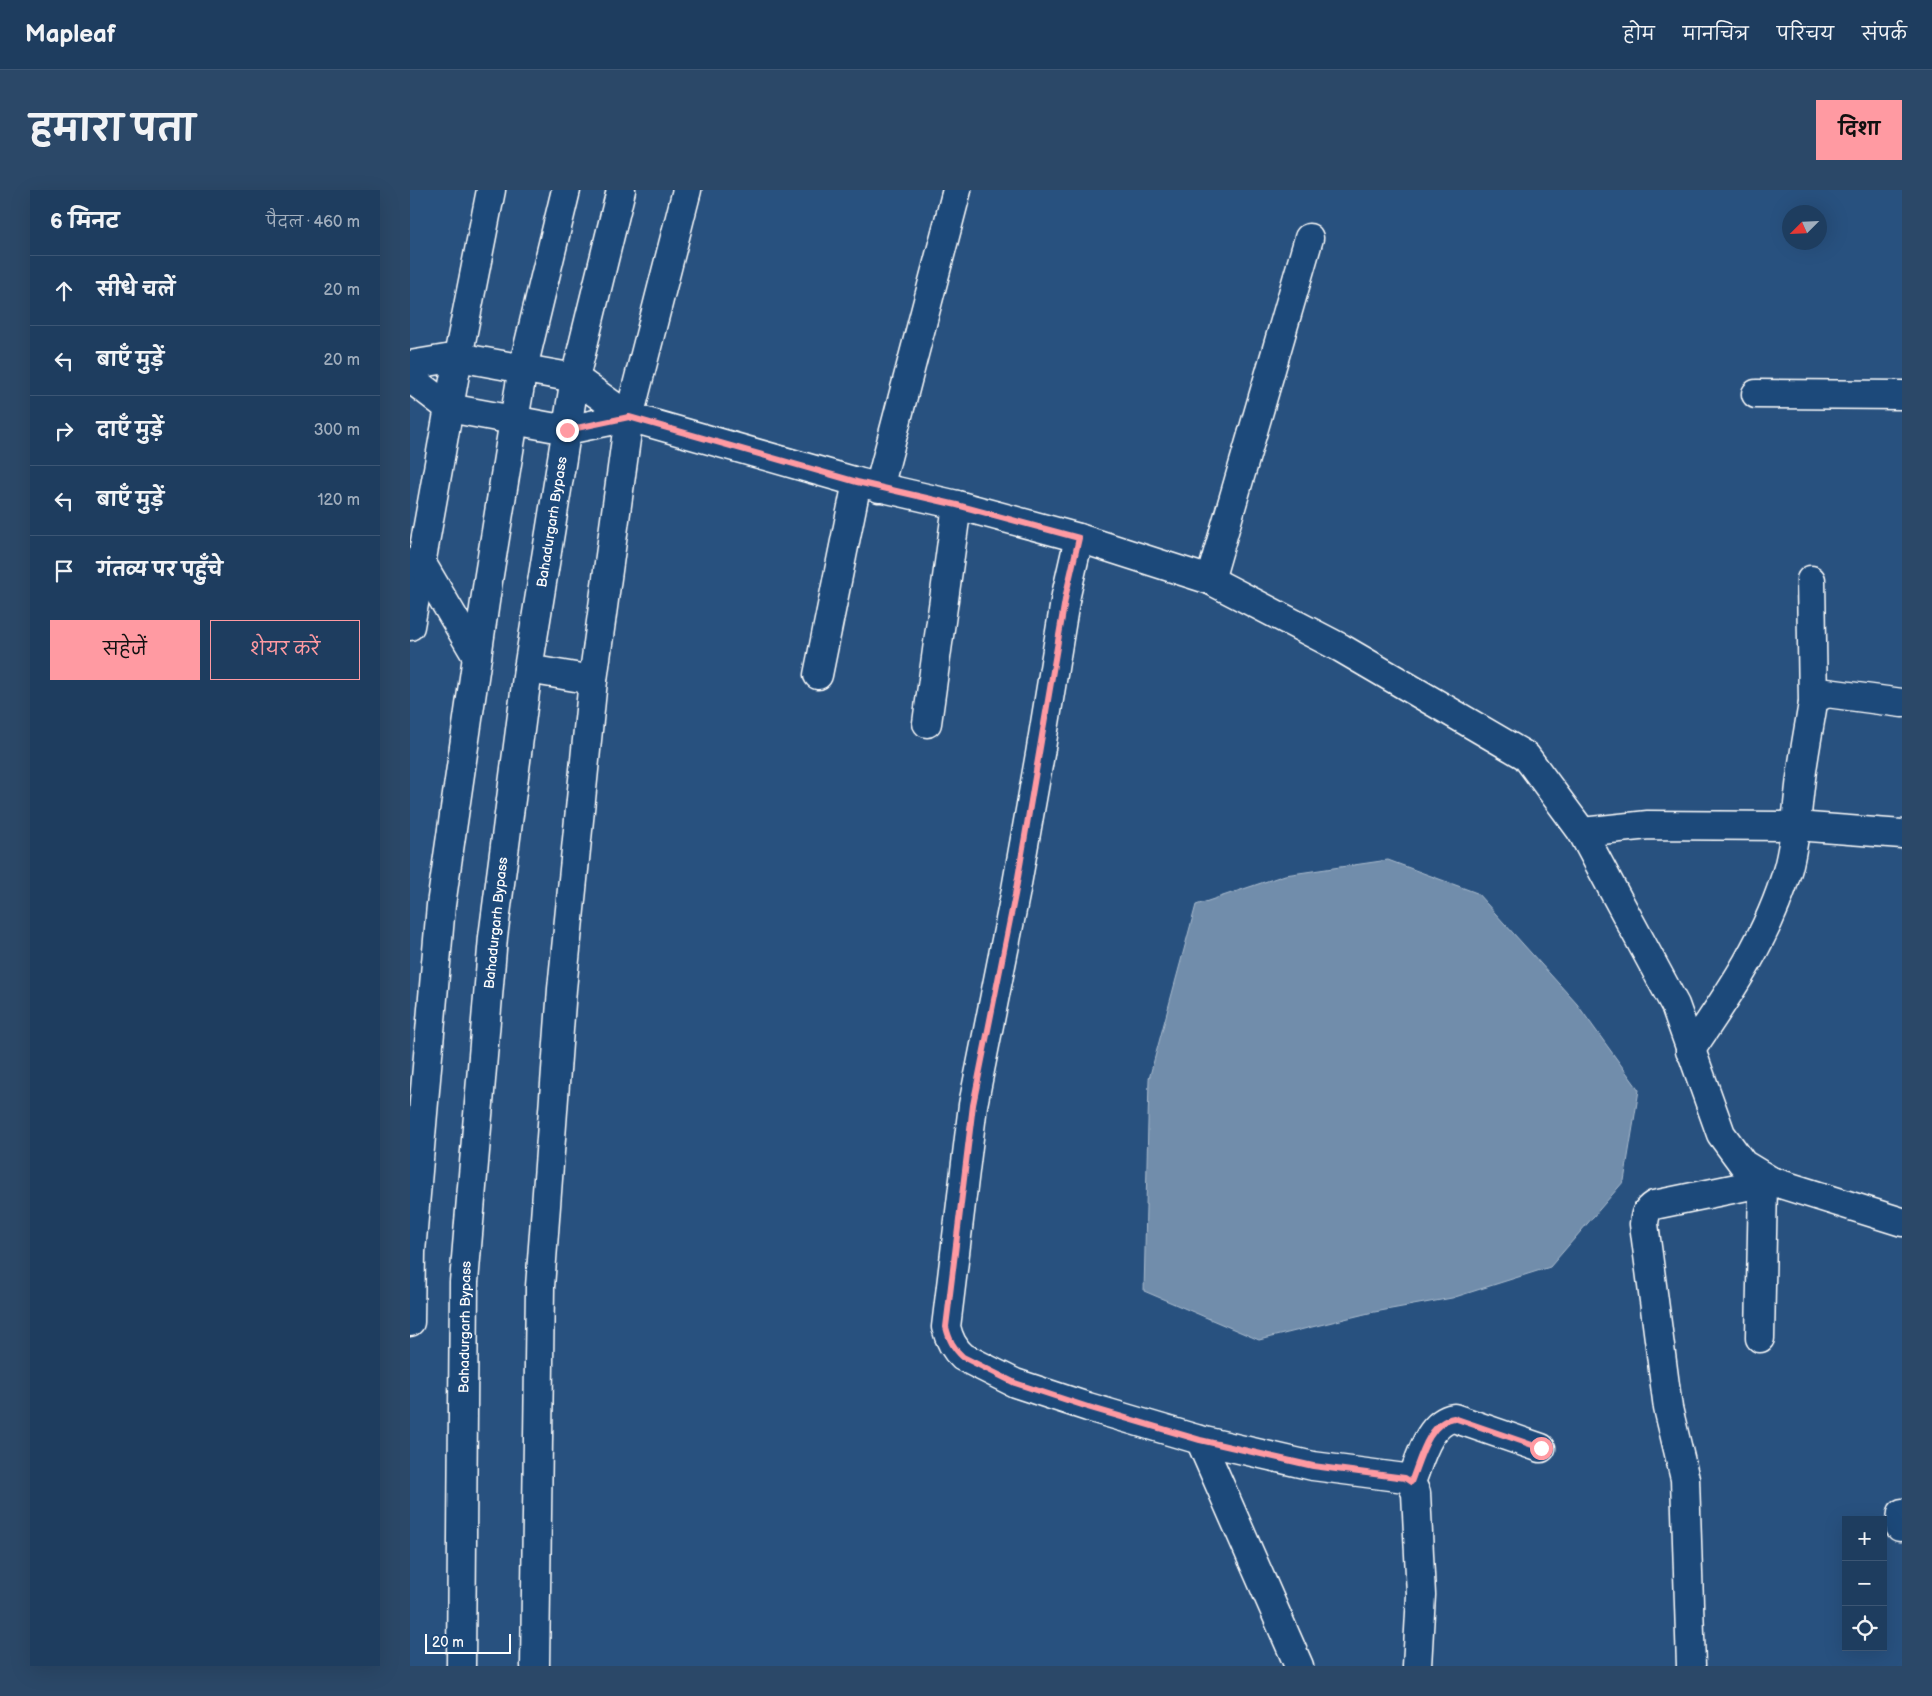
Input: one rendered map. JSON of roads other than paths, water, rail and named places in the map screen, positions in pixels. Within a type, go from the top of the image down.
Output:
[{"type":"main road","points":[[410,626],[458,357],[491,190]]},
{"type":"main road","points":[[410,1322],[411,1252],[441,904],[477,657],[523,368],[566,190]]},
{"type":"main road","name":"Bahadurgarh Bypass","points":[[461,1666],[464,1282],[493,937],[528,669],[575,378],[621,190]]},
{"type":"main road","points":[[535,1666],[540,1287],[562,989],[593,680],[629,417],[687,190]]},
{"type":"main road","points":[[818,675],[868,485],[957,190]]},
{"type":"main road","points":[[1210,580],[1309,238]]},
{"type":"main road","points":[[410,365],[458,357],[575,378],[629,417],[868,485],[957,505],[1079,538],[1210,580],[1341,648],[1526,756],[1582,832],[1674,1004],[1721,1134],[1743,1164],[1767,1182],[1902,1222]]},
{"type":"main road","points":[[410,378],[449,408],[567,430],[629,417]]},
{"type":"main road","points":[[1756,394],[1902,395]]},
{"type":"main road","points":[[927,723],[957,505]]},
{"type":"main road","points":[[1079,538],[1066,594],[1015,895],[973,1105],[946,1327],[952,1344],[963,1357],[1015,1383],[1200,1440],[1313,1466],[1405,1478],[1411,1482],[1416,1493],[1420,1595],[1416,1666]]},
{"type":"main road","points":[[421,562],[477,657]]},
{"type":"main road","points":[[1690,1051],[1729,995],[1766,927],[1788,868],[1796,826],[1801,778],[1813,703],[1811,580]]},
{"type":"main road","points":[[528,669],[593,680]]},
{"type":"main road","points":[[1813,703],[1817,698],[1827,693],[1902,703]]},
{"type":"main road","points":[[1582,832],[1648,825],[1796,826],[1902,834]]},
{"type":"main road","points":[[1760,1338],[1767,1182]]},
{"type":"main road","points":[[1690,1666],[1685,1479],[1668,1408],[1644,1224],[1645,1216],[1648,1209],[1654,1205],[1767,1182]]},
{"type":"main road","points":[[1411,1482],[1429,1438],[1438,1424],[1445,1419],[1454,1418],[1541,1448]]},
{"type":"main road","points":[[1200,1440],[1299,1666]]},
{"type":"water","points":[[1388,860],[1477,893],[1577,1004],[1639,1090],[1624,1181],[1550,1267],[1452,1298],[1369,1313],[1259,1340],[1144,1291],[1149,1079],[1196,905],[1285,875]]}]
